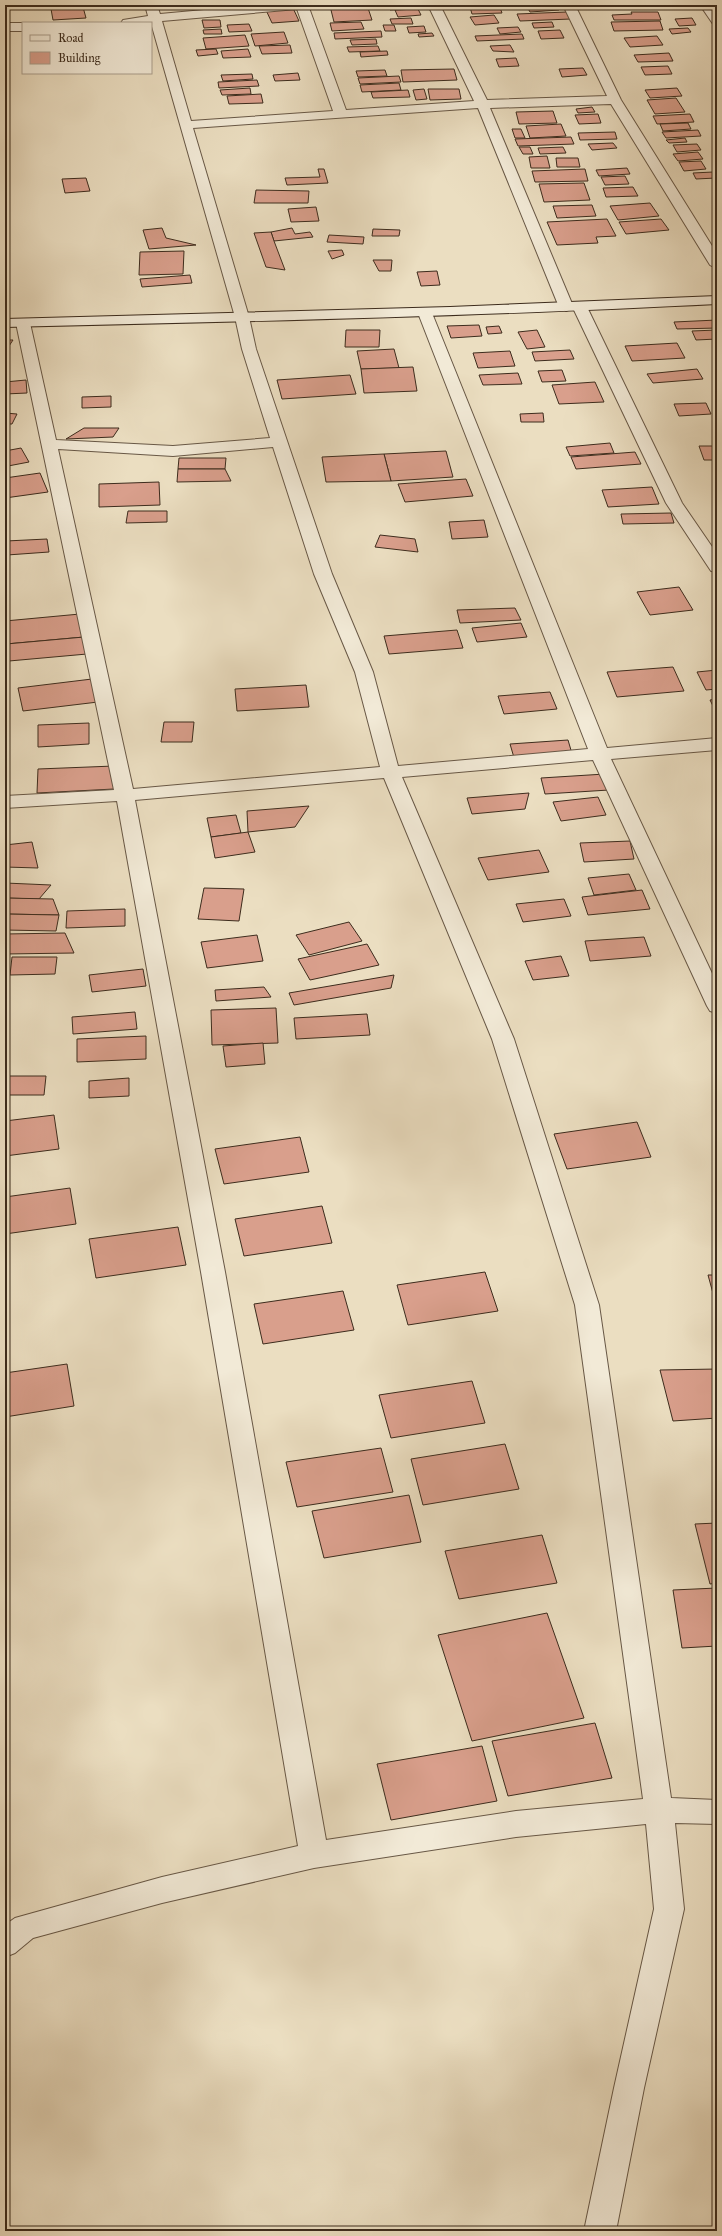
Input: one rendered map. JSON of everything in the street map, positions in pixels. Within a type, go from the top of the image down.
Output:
[{"type":"street","points":[[129,22],[152,11],[301,5],[341,114]]},
{"type":"street","points":[[434,5],[494,128],[573,307],[674,503],[717,567]]},
{"type":"street","points":[[569,5],[615,100],[717,265]]},
{"type":"street","points":[[706,5],[717,21]]},
{"type":"street","points":[[152,11],[188,126],[242,317],[249,349],[323,574],[364,672],[391,773],[503,1039],[587,1305],[659,1810],[669,1909],[629,2088],[600,2231]]},
{"type":"street","points":[[5,27],[22,27]]},
{"type":"street","points":[[188,126],[482,104],[615,100]]},
{"type":"street","points":[[314,1855],[213,1272],[125,795],[49,444],[14,323],[425,313],[717,300]]},
{"type":"street","points":[[425,313],[600,755],[717,1006]]},
{"type":"street","points":[[49,444],[173,451],[279,442]]},
{"type":"street","points":[[5,802],[125,795],[717,744]]},
{"type":"street","points":[[5,1943],[25,1928],[162,1890],[314,1855],[516,1824],[659,1810],[717,1812]]},
{"type":"building","points":[[201,5],[239,5],[240,8],[202,10]]},
{"type":"building","points":[[367,5],[372,20],[334,22],[330,6]]},
{"type":"building","points":[[388,5],[408,5],[410,9],[390,10]]},
{"type":"building","points":[[499,5],[502,13],[472,14],[470,7]]},
{"type":"building","points":[[526,5],[556,5],[559,10],[530,12]]},
{"type":"building","points":[[83,7],[86,18],[53,20],[51,9]]},
{"type":"building","points":[[293,8],[299,21],[272,23],[266,10]]},
{"type":"building","points":[[418,9],[421,15],[398,17],[395,10]]},
{"type":"building","points":[[567,12],[571,19],[520,21],[517,14]]},
{"type":"building","points":[[631,12],[658,12],[661,20],[614,20],[612,15],[632,14]]},
{"type":"building","points":[[494,15],[499,23],[475,25],[470,17]]},
{"type":"building","points":[[411,18],[413,24],[392,24],[390,19]]},
{"type":"building","points":[[692,18],[696,25],[679,26],[675,19]]},
{"type":"building","points":[[202,20],[220,20],[221,27],[204,28]]},
{"type":"building","points":[[660,21],[663,30],[614,31],[611,22]]},
{"type":"building","points":[[361,22],[364,29],[332,31],[330,23]]},
{"type":"building","points":[[552,22],[554,27],[534,28],[532,23]]},
{"type":"building","points":[[249,24],[252,31],[229,32],[227,25]]},
{"type":"building","points":[[383,25],[394,25],[396,31],[385,31]]},
{"type":"building","points":[[424,26],[426,32],[409,33],[407,27]]},
{"type":"building","points":[[518,27],[521,32],[500,34],[497,28]]},
{"type":"building","points":[[688,28],[691,32],[672,34],[669,29]]},
{"type":"building","points":[[221,29],[222,34],[204,34],[203,30]]},
{"type":"building","points":[[560,30],[564,38],[541,39],[538,31]]},
{"type":"building","points":[[381,31],[382,37],[335,39],[334,33]]},
{"type":"building","points":[[284,32],[288,43],[255,46],[251,34]]},
{"type":"building","points":[[432,33],[434,36],[419,37],[418,34]]},
{"type":"building","points":[[522,34],[524,39],[477,41],[475,36]]},
{"type":"building","points":[[245,35],[249,46],[206,49],[203,38]]},
{"type":"building","points":[[657,36],[663,45],[630,47],[624,38]]},
{"type":"building","points":[[376,39],[377,44],[352,45],[350,40]]},
{"type":"building","points":[[290,45],[292,53],[262,54],[259,46]]},
{"type":"building","points":[[510,45],[514,52],[493,51],[490,46]]},
{"type":"building","points":[[378,46],[380,51],[349,52],[347,47]]},
{"type":"building","points":[[216,49],[218,54],[198,56],[196,50]]},
{"type":"building","points":[[248,49],[251,57],[223,58],[221,51]]},
{"type":"building","points":[[387,51],[388,55],[361,57],[360,52]]},
{"type":"building","points":[[669,53],[673,61],[638,62],[634,55]]},
{"type":"building","points":[[516,58],[519,66],[499,67],[496,59]]},
{"type":"building","points":[[668,66],[672,74],[645,75],[641,67]]},
{"type":"building","points":[[583,68],[587,75],[562,77],[559,69]]},
{"type":"building","points":[[454,69],[457,80],[403,82],[401,70]]},
{"type":"building","points":[[385,70],[387,76],[358,77],[356,71]]},
{"type":"building","points":[[298,73],[300,80],[275,81],[273,75]]},
{"type":"building","points":[[252,74],[253,79],[223,81],[221,75]]},
{"type":"building","points":[[399,76],[401,82],[360,84],[358,78]]},
{"type":"building","points":[[257,80],[259,86],[219,88],[218,82]]},
{"type":"building","points":[[399,83],[401,90],[362,92],[360,85]]},
{"type":"building","points":[[250,88],[251,94],[222,95],[220,90]]},
{"type":"building","points":[[677,88],[682,96],[650,98],[645,90]]},
{"type":"building","points":[[424,89],[427,99],[416,100],[413,90]]},
{"type":"building","points":[[428,89],[459,89],[461,99],[430,100]]},
{"type":"building","points":[[408,90],[410,97],[373,98],[371,92]]},
{"type":"building","points":[[261,94],[263,103],[229,104],[227,96]]},
{"type":"building","points":[[676,98],[685,112],[655,114],[647,100]]},
{"type":"building","points":[[592,107],[595,112],[578,113],[576,109]]},
{"type":"building","points":[[553,111],[557,123],[519,124],[516,112]]},
{"type":"building","points":[[598,114],[601,123],[579,124],[575,115]]},
{"type":"building","points":[[690,114],[694,122],[657,124],[653,116]]},
{"type":"building","points":[[688,123],[691,129],[663,131],[660,124]]},
{"type":"building","points":[[561,124],[566,136],[530,138],[526,126]]},
{"type":"building","points":[[512,129],[521,129],[525,138],[515,138]]},
{"type":"building","points":[[698,130],[701,136],[666,138],[662,132]]},
{"type":"building","points":[[615,132],[617,139],[580,140],[578,133]]},
{"type":"building","points":[[571,137],[574,144],[518,146],[515,139]]},
{"type":"building","points":[[685,138],[687,142],[669,143],[666,140]]},
{"type":"building","points":[[613,143],[617,148],[592,150],[588,144]]},
{"type":"building","points":[[697,144],[701,150],[677,152],[673,145]]},
{"type":"building","points":[[519,147],[530,147],[533,154],[523,154]]},
{"type":"building","points":[[563,147],[566,153],[540,154],[538,148]]},
{"type":"building","points":[[698,152],[703,159],[678,161],[673,154]]},
{"type":"building","points":[[547,156],[550,168],[531,168],[529,157]]},
{"type":"building","points":[[556,158],[578,158],[580,167],[557,167]]},
{"type":"building","points":[[701,161],[706,169],[684,171],[679,162]]},
{"type":"building","points":[[627,168],[630,174],[599,176],[596,170]]},
{"type":"building","points":[[318,169],[324,169],[328,183],[287,185],[285,178],[320,177]]},
{"type":"building","points":[[585,169],[588,181],[535,182],[532,171]]},
{"type":"building","points":[[713,172],[716,178],[696,179],[693,173]]},
{"type":"building","points":[[625,176],[629,184],[605,185],[601,177]]},
{"type":"building","points":[[86,178],[90,191],[65,193],[62,179]]},
{"type":"building","points":[[584,183],[590,200],[544,202],[539,184]]},
{"type":"building","points":[[633,187],[638,196],[606,197],[603,188]]},
{"type":"building","points":[[256,190],[309,191],[308,203],[254,203]]},
{"type":"building","points":[[650,203],[659,216],[618,220],[610,206]]},
{"type":"building","points":[[592,205],[596,216],[557,218],[553,206]]},
{"type":"building","points":[[316,207],[319,221],[291,222],[288,209]]},
{"type":"building","points":[[607,219],[616,236],[596,237],[598,243],[557,245],[547,222]]},
{"type":"building","points":[[661,219],[669,230],[626,234],[619,222]]},
{"type":"building","points":[[162,228],[166,238],[196,245],[149,249],[143,230]]},
{"type":"building","points":[[292,228],[295,234],[310,232],[313,237],[274,241],[271,232]]},
{"type":"building","points":[[373,229],[400,230],[399,236],[372,236]]},
{"type":"building","points":[[271,232],[285,270],[266,267],[254,233]]},
{"type":"building","points":[[329,235],[364,237],[363,244],[327,242]]},
{"type":"building","points":[[342,250],[344,255],[332,259],[328,251]]},
{"type":"building","points":[[184,251],[183,274],[139,275],[140,252]]},
{"type":"building","points":[[373,260],[392,260],[391,271],[379,271]]},
{"type":"building","points":[[437,271],[440,285],[421,286],[417,272]]},
{"type":"building","points":[[190,275],[192,283],[142,287],[140,279]]},
{"type":"building","points":[[717,320],[717,328],[677,329],[674,322]]},
{"type":"building","points":[[479,325],[482,336],[451,338],[447,326]]},
{"type":"building","points":[[499,326],[502,333],[488,334],[486,327]]},
{"type":"building","points":[[346,330],[380,330],[379,347],[345,347]]},
{"type":"building","points":[[537,330],[545,347],[527,349],[518,332]]},
{"type":"building","points":[[717,330],[717,339],[696,340],[692,331]]},
{"type":"building","points":[[5,340],[13,340],[5,352]]},
{"type":"building","points":[[677,343],[685,358],[632,361],[625,346]]},
{"type":"building","points":[[394,349],[399,368],[361,369],[357,351]]},
{"type":"building","points":[[570,350],[574,359],[535,361],[532,352]]},
{"type":"building","points":[[510,351],[515,366],[478,368],[473,353]]},
{"type":"building","points":[[413,367],[417,391],[364,393],[361,369]]},
{"type":"building","points":[[697,369],[703,379],[653,383],[647,374]]},
{"type":"building","points":[[562,370],[566,381],[542,382],[538,371]]},
{"type":"building","points":[[518,373],[522,384],[483,385],[479,375]]},
{"type":"building","points":[[350,375],[356,394],[282,399],[277,380]]},
{"type":"building","points":[[26,380],[27,393],[5,394],[5,382]]},
{"type":"building","points":[[595,382],[604,402],[559,404],[552,385]]},
{"type":"building","points":[[111,396],[111,407],[82,408],[82,397]]},
{"type":"building","points":[[706,403],[711,414],[679,416],[674,404]]},
{"type":"building","points":[[5,413],[17,414],[12,424],[5,424]]},
{"type":"building","points":[[543,413],[544,422],[521,422],[520,414]]},
{"type":"building","points":[[84,428],[119,428],[113,437],[66,439]]},
{"type":"building","points":[[610,443],[614,453],[570,456],[566,447]]},
{"type":"building","points":[[699,446],[717,446],[717,460],[704,460]]},
{"type":"building","points":[[21,448],[29,462],[8,466],[5,460],[5,451]]},
{"type":"building","points":[[446,451],[453,477],[391,481],[384,454]]},
{"type":"building","points":[[635,452],[641,464],[576,469],[571,457]]},
{"type":"building","points":[[384,454],[391,481],[326,482],[322,457]]},
{"type":"building","points":[[179,458],[226,458],[225,469],[178,469]]},
{"type":"building","points":[[178,469],[225,469],[231,481],[177,482]]},
{"type":"building","points":[[40,473],[48,492],[5,498],[5,478]]},
{"type":"building","points":[[466,479],[473,496],[405,502],[398,484]]},
{"type":"building","points":[[159,482],[160,505],[99,507],[99,484]]},
{"type":"building","points":[[652,487],[659,504],[608,507],[602,490]]},
{"type":"building","points":[[128,511],[167,511],[167,522],[126,523]]},
{"type":"building","points":[[671,513],[674,523],[623,524],[621,514]]},
{"type":"building","points":[[484,520],[488,537],[452,539],[449,522]]},
{"type":"building","points":[[380,535],[415,539],[418,552],[375,547]]},
{"type":"building","points":[[47,539],[49,552],[7,555],[6,541]]},
{"type":"building","points":[[679,587],[693,610],[650,615],[637,592]]},
{"type":"building","points":[[515,608],[521,620],[460,623],[457,610]]},
{"type":"building","points":[[80,614],[84,637],[6,644],[5,621]]},
{"type":"building","points":[[521,623],[527,637],[477,642],[472,628]]},
{"type":"building","points":[[457,630],[463,648],[389,654],[384,636]]},
{"type":"building","points":[[84,637],[87,654],[9,661],[6,644]]},
{"type":"building","points":[[673,667],[684,691],[617,697],[607,672]]},
{"type":"building","points":[[717,670],[717,689],[706,690],[697,672]]},
{"type":"building","points":[[92,679],[98,702],[23,711],[18,688]]},
{"type":"building","points":[[306,685],[309,707],[237,711],[235,689]]},
{"type":"building","points":[[550,692],[557,709],[504,714],[498,696]]},
{"type":"building","points":[[717,699],[717,714],[710,700]]},
{"type":"building","points":[[164,722],[194,722],[192,742],[161,742]]},
{"type":"building","points":[[89,723],[89,744],[38,747],[38,725]]},
{"type":"building","points":[[568,740],[573,757],[515,761],[510,744]]},
{"type":"building","points":[[114,766],[114,789],[37,793],[38,769]]},
{"type":"building","points":[[605,774],[609,790],[545,794],[541,778]]},
{"type":"building","points":[[529,793],[525,809],[472,814],[467,798]]},
{"type":"building","points":[[598,797],[606,815],[561,821],[553,802]]},
{"type":"building","points":[[309,806],[295,827],[248,832],[247,811]]},
{"type":"building","points":[[236,815],[241,833],[211,837],[207,818]]},
{"type":"building","points":[[248,832],[255,852],[215,858],[211,837]]},
{"type":"building","points":[[630,841],[634,859],[584,862],[580,843]]},
{"type":"building","points":[[32,842],[38,868],[5,867],[5,845]]},
{"type":"building","points":[[539,850],[549,872],[488,880],[478,858]]},
{"type":"building","points":[[629,874],[636,890],[594,895],[588,878]]},
{"type":"building","points":[[5,883],[51,885],[39,899],[5,898]]},
{"type":"building","points":[[204,888],[244,889],[239,921],[198,919]]},
{"type":"building","points":[[642,890],[650,909],[588,915],[582,897]]},
{"type":"building","points":[[5,898],[53,899],[59,915],[5,914]]},
{"type":"building","points":[[564,899],[571,916],[523,922],[516,904]]},
{"type":"building","points":[[125,909],[125,926],[66,928],[67,911]]},
{"type":"building","points":[[5,914],[59,915],[56,931],[5,930]]},
{"type":"building","points":[[349,922],[362,941],[309,955],[296,935]]},
{"type":"building","points":[[65,933],[74,953],[5,954],[5,934]]},
{"type":"building","points":[[257,935],[263,961],[207,968],[201,942]]},
{"type":"building","points":[[644,937],[651,956],[590,961],[585,941]]},
{"type":"building","points":[[367,944],[379,965],[310,980],[298,959]]},
{"type":"building","points":[[561,956],[569,976],[533,980],[525,961]]},
{"type":"building","points":[[12,957],[57,957],[55,974],[10,975]]},
{"type":"building","points":[[143,969],[146,986],[92,992],[89,975]]},
{"type":"building","points":[[394,975],[391,988],[294,1005],[289,993]]},
{"type":"building","points":[[264,987],[271,997],[216,1001],[215,990]]},
{"type":"building","points":[[276,1008],[278,1043],[212,1045],[211,1010]]},
{"type":"building","points":[[135,1012],[137,1029],[73,1034],[72,1017]]},
{"type":"building","points":[[367,1014],[370,1035],[296,1039],[294,1018]]},
{"type":"building","points":[[146,1036],[146,1059],[77,1062],[77,1039]]},
{"type":"building","points":[[263,1043],[265,1064],[226,1067],[223,1046]]},
{"type":"building","points":[[5,1076],[46,1076],[44,1095],[5,1095]]},
{"type":"building","points":[[129,1078],[129,1096],[89,1098],[89,1081]]},
{"type":"building","points":[[54,1115],[59,1149],[5,1156],[5,1121]]},
{"type":"building","points":[[637,1122],[651,1157],[567,1169],[554,1134]]},
{"type":"building","points":[[300,1137],[309,1172],[224,1184],[215,1149]]},
{"type":"building","points":[[70,1188],[76,1224],[5,1234],[5,1197]]},
{"type":"building","points":[[322,1206],[332,1243],[244,1256],[235,1219]]},
{"type":"building","points":[[178,1227],[186,1265],[96,1278],[89,1239]]},
{"type":"building","points":[[485,1272],[498,1311],[408,1325],[397,1285]]},
{"type":"building","points":[[708,1275],[717,1275],[717,1308]]},
{"type":"building","points":[[343,1291],[354,1330],[263,1344],[254,1304]]},
{"type":"building","points":[[67,1364],[74,1406],[5,1417],[5,1373]]},
{"type":"building","points":[[717,1369],[717,1418],[673,1421],[660,1370]]},
{"type":"building","points":[[472,1381],[485,1423],[391,1438],[379,1395]]},
{"type":"building","points":[[505,1444],[519,1489],[423,1505],[411,1459]]},
{"type":"building","points":[[381,1448],[393,1492],[297,1507],[286,1462]]},
{"type":"building","points":[[409,1495],[421,1542],[324,1558],[312,1511]]},
{"type":"building","points":[[717,1523],[717,1583],[710,1584],[695,1524]]},
{"type":"building","points":[[542,1535],[557,1583],[459,1599],[445,1551]]},
{"type":"building","points":[[717,1588],[717,1646],[682,1648],[673,1590]]},
{"type":"building","points":[[547,1613],[584,1718],[472,1741],[438,1635]]},
{"type":"building","points":[[595,1723],[612,1778],[508,1796],[492,1741]]},
{"type":"building","points":[[482,1746],[497,1801],[391,1820],[377,1764]]}]
